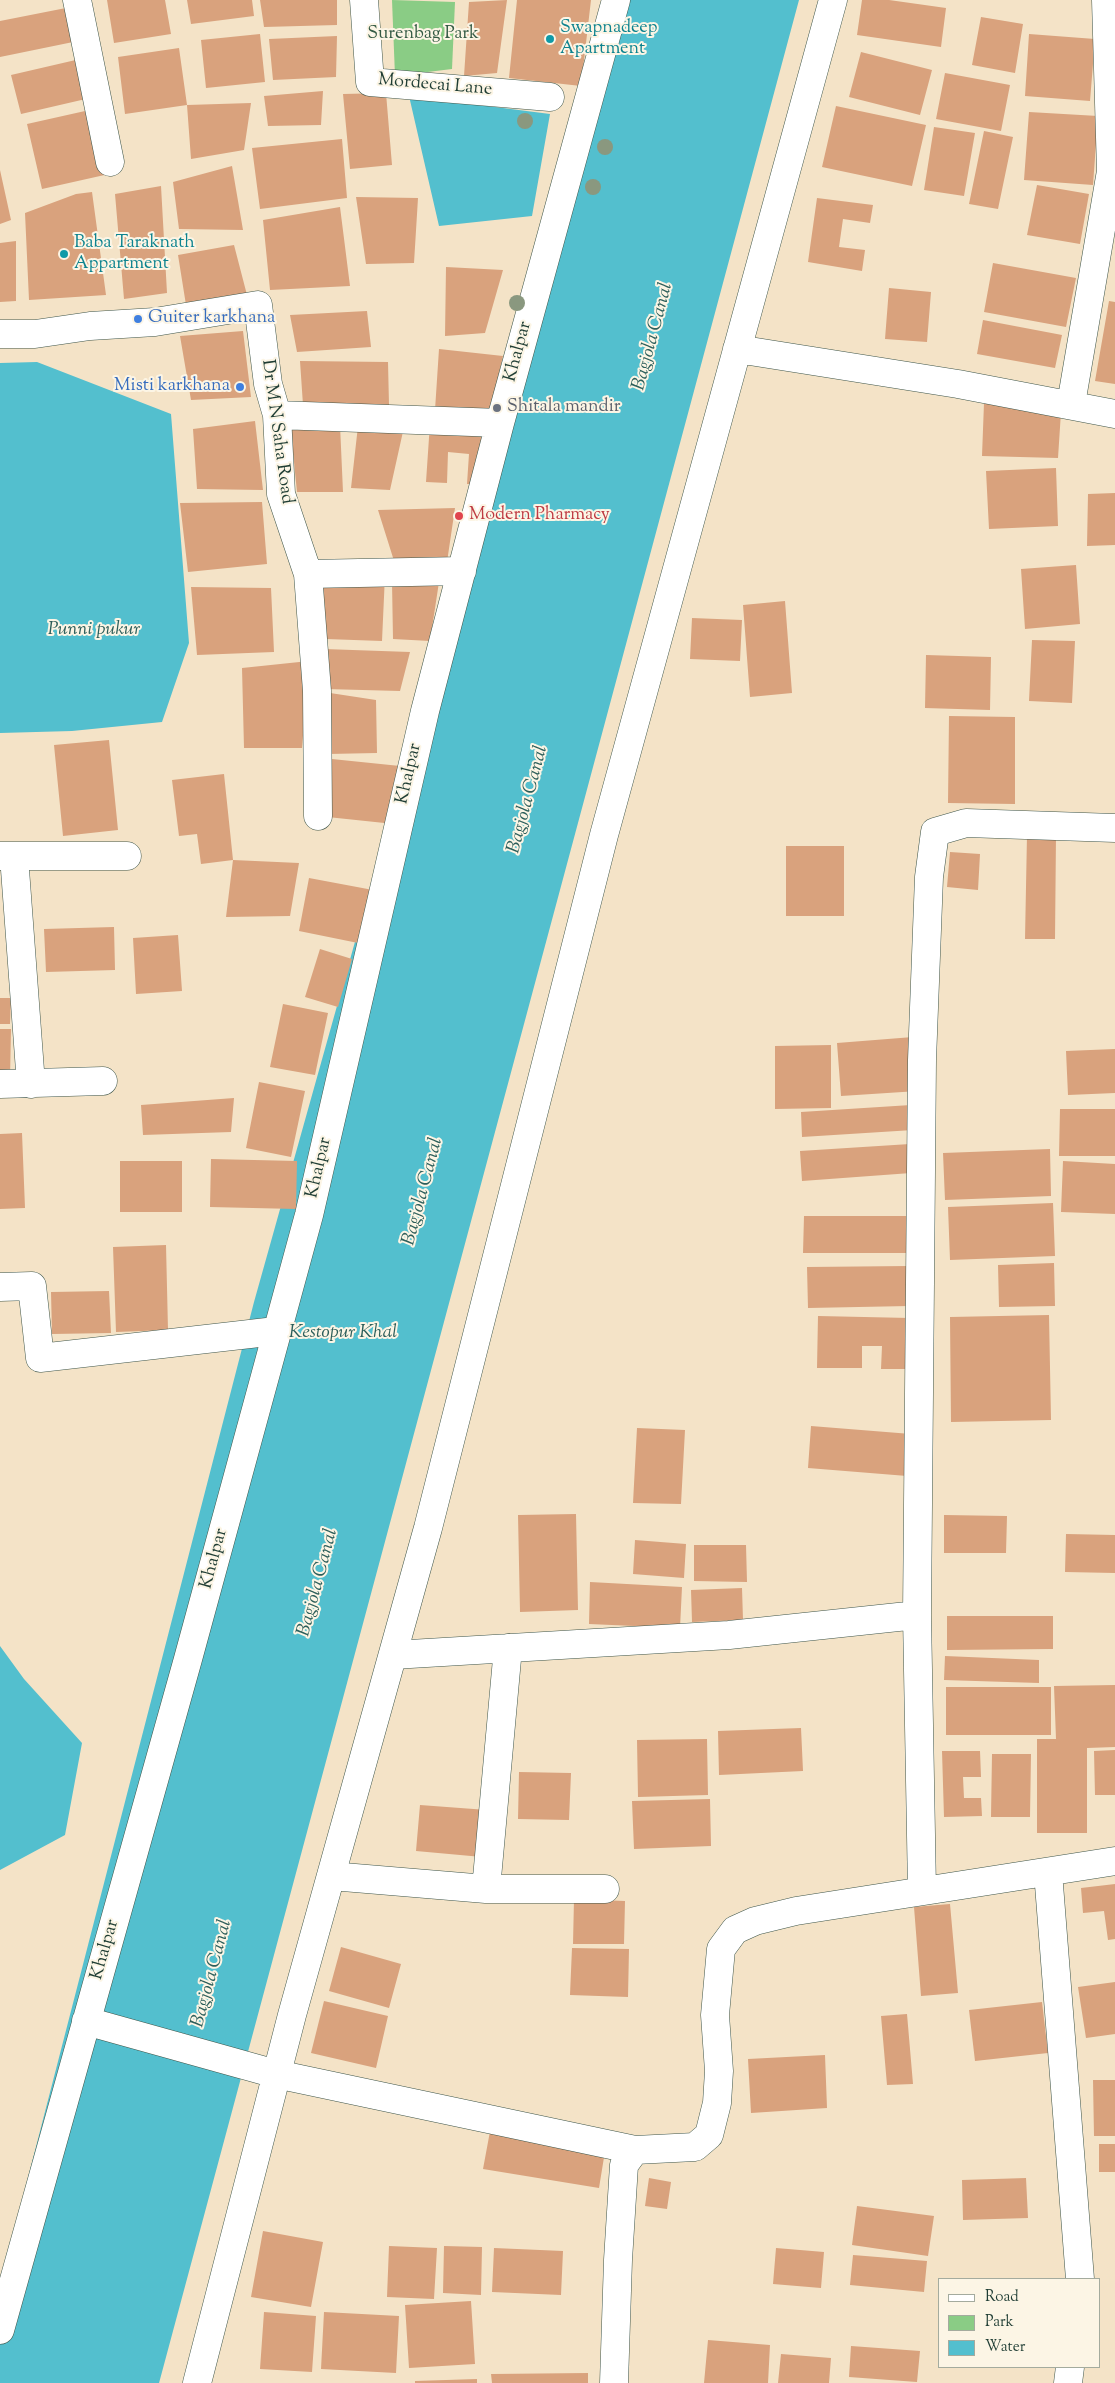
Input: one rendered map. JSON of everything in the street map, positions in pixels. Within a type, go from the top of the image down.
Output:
[{"type":"street","points":[[77,0],[110,162]]},
{"type":"street","name":"Mordecai Lane","points":[[364,0],[370,82],[550,97]]},
{"type":"street","name":"Khalpar","points":[[0,2330],[188,1659],[309,1215],[425,711],[500,423],[616,0]]},
{"type":"street","points":[[197,2383],[276,2074],[431,1518],[604,835],[833,0]]},
{"type":"street","points":[[1071,404],[1113,171],[1106,0]]},
{"type":"street","name":"Dr M N Saha Road","points":[[0,334],[35,334],[90,326],[155,322],[258,306],[268,384],[277,415],[281,494],[308,574],[318,691],[318,816]]},
{"type":"street","points":[[737,349],[1071,404],[1115,414]]},
{"type":"street","points":[[277,415],[500,423]]},
{"type":"street","points":[[308,574],[462,571]]},
{"type":"street","points":[[922,1890],[918,1615],[922,1060],[929,877],[935,832],[966,823],[1115,828]]},
{"type":"street","points":[[31,1084],[7,856],[127,856]]},
{"type":"street","points":[[0,1084],[103,1081]]},
{"type":"street","points":[[0,1287],[32,1286],[40,1358],[276,1331]]},
{"type":"street","points":[[393,1655],[729,1635],[918,1615]]},
{"type":"street","points":[[486,1889],[508,1648]]},
{"type":"street","points":[[86,2021],[276,2074],[635,2150],[695,2147],[708,2135],[717,2103],[718,2071],[714,2015],[721,1949],[735,1930],[755,1921],[796,1911],[1115,1861]]},
{"type":"street","points":[[1048,1872],[1080,2278]]},
{"type":"street","points":[[331,1876],[486,1889],[606,1889]]},
{"type":"street","points":[[614,2383],[618,2260],[624,2165],[635,2150]]},
{"type":"street","points":[[1068,2383],[1070,2368]]},
{"type":"green space","name":"Surenbag Park","points":[[392,0],[455,2],[452,69],[395,76]]},
{"type":"water","name":"Kestopur Khal","points":[[619,0],[799,0],[159,2383],[0,2383],[0,2286],[254,1302]]},
{"type":"water","points":[[409,96],[550,114],[532,216],[439,226]]},
{"type":"water","name":"Punni pukur","points":[[37,362],[171,414],[189,643],[162,722],[72,731],[0,733],[0,363]]},
{"type":"water","points":[[0,1646],[24,1679],[82,1743],[65,1835],[0,1870]]},
{"type":"building","points":[[107,0],[165,0],[171,34],[114,43]]},
{"type":"building","points":[[187,0],[252,0],[254,16],[191,24]]},
{"type":"building","points":[[260,0],[337,0],[337,25],[264,27]]},
{"type":"building","points":[[507,0],[497,73],[464,76],[469,2]]},
{"type":"building","name":"Swapnadeep Apartment","points":[[517,0],[591,0],[581,86],[509,78]]},
{"type":"building","points":[[862,0],[889,0],[946,8],[941,47],[857,35]]},
{"type":"building","points":[[71,7],[78,41],[0,57],[0,21]]},
{"type":"building","points":[[981,17],[1023,24],[1015,73],[972,65]]},
{"type":"building","points":[[260,34],[265,82],[206,88],[201,40]]},
{"type":"building","points":[[1029,34],[1095,39],[1090,101],[1025,96]]},
{"type":"building","points":[[337,36],[336,77],[273,80],[269,39]]},
{"type":"building","points":[[179,48],[187,105],[125,114],[118,57]]},
{"type":"building","points":[[861,52],[932,70],[920,115],[849,97]]},
{"type":"building","points":[[80,59],[90,98],[21,114],[11,75]]},
{"type":"building","points":[[945,73],[1010,85],[1001,131],[936,119]]},
{"type":"building","points":[[323,91],[321,125],[268,126],[264,96]]},
{"type":"building","points":[[386,93],[392,165],[350,169],[343,94]]},
{"type":"building","points":[[251,103],[244,150],[191,159],[187,105]]},
{"type":"building","points":[[836,106],[926,125],[912,186],[822,167]]},
{"type":"building","points":[[94,109],[109,174],[42,189],[27,124]]},
{"type":"building","points":[[1029,112],[1098,116],[1093,185],[1024,180]]},
{"type":"building","points":[[934,127],[975,133],[964,196],[924,190]]},
{"type":"building","points":[[984,131],[1013,137],[998,209],[969,204]]},
{"type":"building","points":[[342,139],[347,198],[260,209],[252,148]]},
{"type":"building","points":[[232,166],[243,230],[179,229],[173,182]]},
{"type":"building","points":[[0,170],[11,220],[0,224]]},
{"type":"building","points":[[1037,185],[1089,194],[1080,244],[1027,235]]},
{"type":"building","points":[[161,186],[167,293],[124,299],[115,194]]},
{"type":"building","name":"Baba Taraknath Appartment","points":[[92,192],[106,295],[29,300],[25,213],[76,194]]},
{"type":"building","points":[[356,197],[418,198],[414,263],[366,264]]},
{"type":"building","points":[[817,198],[873,205],[870,223],[843,219],[839,247],[865,250],[862,271],[808,262]]},
{"type":"building","points":[[340,207],[350,286],[270,290],[263,220]]},
{"type":"building","points":[[16,241],[16,301],[0,302],[0,243]]},
{"type":"building","points":[[234,245],[247,295],[186,305],[178,255]]},
{"type":"building","points":[[993,263],[1076,278],[1066,327],[984,312]]},
{"type":"building","points":[[446,267],[503,270],[485,333],[445,336]]},
{"type":"building","points":[[889,288],[931,292],[927,342],[885,339]]},
{"type":"building","points":[[1109,301],[1115,302],[1115,384],[1095,381]]},
{"type":"building","points":[[367,311],[371,347],[297,352],[290,315]]},
{"type":"building","points":[[983,320],[1062,335],[1055,368],[977,354]]},
{"type":"building","points":[[243,331],[251,397],[191,400],[180,336]]},
{"type":"building","points":[[439,349],[503,356],[490,413],[435,410]]},
{"type":"building","points":[[300,361],[388,362],[389,405],[303,405]]},
{"type":"building","points":[[984,403],[1061,412],[1058,458],[982,456]]},
{"type":"building","points":[[255,421],[263,490],[197,489],[193,429]]},
{"type":"building","points":[[290,422],[340,425],[343,492],[297,492]]},
{"type":"building","points":[[430,423],[486,427],[483,485],[467,484],[469,454],[448,452],[447,483],[426,482]]},
{"type":"building","points":[[358,426],[404,427],[390,490],[351,488]]},
{"type":"building","points":[[1056,468],[1058,526],[989,529],[986,471]]},
{"type":"building","points":[[1115,493],[1115,545],[1087,546],[1088,494]]},
{"type":"building","points":[[262,502],[267,564],[188,572],[180,503]]},
{"type":"building","points":[[455,508],[447,562],[395,564],[378,510]]},
{"type":"building","points":[[1076,565],[1080,624],[1025,629],[1021,569]]},
{"type":"building","points":[[308,574],[385,575],[382,641],[326,639]]},
{"type":"building","points":[[392,582],[439,582],[430,641],[393,639]]},
{"type":"building","points":[[191,587],[271,588],[274,652],[197,655]]},
{"type":"building","points":[[785,601],[792,693],[750,697],[743,605]]},
{"type":"building","points":[[692,618],[742,620],[740,661],[690,659]]},
{"type":"building","points":[[1032,640],[1075,641],[1072,703],[1029,701]]},
{"type":"building","points":[[324,649],[410,652],[400,691],[325,689]]},
{"type":"building","points":[[926,655],[991,657],[990,710],[925,708]]},
{"type":"building","points":[[309,661],[302,748],[244,748],[242,668]]},
{"type":"building","points":[[317,691],[376,700],[377,753],[328,754]]},
{"type":"building","points":[[949,716],[1015,717],[1015,804],[948,803]]},
{"type":"building","points":[[109,740],[118,830],[63,836],[54,745]]},
{"type":"building","points":[[322,758],[400,766],[394,824],[318,816]]},
{"type":"building","points":[[224,774],[233,860],[201,864],[197,834],[179,836],[172,780]]},
{"type":"building","points":[[1027,835],[1056,835],[1055,939],[1025,939]]},
{"type":"building","points":[[786,846],[844,846],[844,916],[786,916]]},
{"type":"building","points":[[950,852],[980,854],[978,890],[947,887]]},
{"type":"building","points":[[233,860],[299,863],[290,916],[226,917]]},
{"type":"building","points":[[309,878],[373,890],[363,944],[299,931]]},
{"type":"building","points":[[114,927],[115,970],[46,972],[44,929]]},
{"type":"building","points":[[178,935],[182,991],[136,994],[133,938]]},
{"type":"building","points":[[320,949],[352,959],[338,1007],[305,997]]},
{"type":"building","points":[[0,998],[11,998],[10,1024],[0,1024]]},
{"type":"building","points":[[283,1004],[328,1013],[315,1075],[270,1067]]},
{"type":"building","points":[[0,1029],[11,1029],[10,1078],[0,1078]]},
{"type":"building","points":[[913,1037],[918,1091],[841,1096],[837,1043]]},
{"type":"building","points":[[831,1045],[831,1108],[775,1109],[775,1046]]},
{"type":"building","points":[[1115,1049],[1115,1093],[1068,1095],[1066,1051]]},
{"type":"building","points":[[259,1082],[305,1091],[291,1157],[246,1148]]},
{"type":"building","points":[[234,1098],[231,1132],[143,1135],[141,1105]]},
{"type":"building","points":[[911,1105],[913,1130],[802,1137],[801,1112]]},
{"type":"building","points":[[1060,1109],[1115,1109],[1115,1156],[1059,1156]]},
{"type":"building","points":[[22,1133],[25,1208],[0,1209],[0,1134]]},
{"type":"building","points":[[910,1144],[911,1173],[802,1181],[800,1151]]},
{"type":"building","points":[[1050,1149],[1051,1196],[945,1200],[943,1153]]},
{"type":"building","points":[[211,1159],[297,1161],[296,1209],[210,1207]]},
{"type":"building","points":[[120,1161],[182,1161],[182,1212],[120,1212]]},
{"type":"building","points":[[1063,1161],[1115,1164],[1115,1214],[1061,1212]]},
{"type":"building","points":[[1053,1203],[1055,1256],[950,1260],[948,1207]]},
{"type":"building","points":[[804,1216],[907,1216],[907,1253],[803,1253]]},
{"type":"building","points":[[166,1245],[168,1330],[116,1332],[113,1247]]},
{"type":"building","points":[[1054,1263],[1055,1306],[999,1307],[998,1265]]},
{"type":"building","points":[[909,1266],[909,1306],[808,1308],[807,1267]]},
{"type":"building","points":[[109,1291],[111,1333],[52,1334],[51,1292]]},
{"type":"building","points":[[1049,1315],[1051,1420],[951,1422],[950,1317]]},
{"type":"building","points":[[818,1316],[910,1318],[909,1369],[881,1369],[882,1346],[862,1346],[862,1368],[817,1368]]},
{"type":"building","points":[[811,1426],[911,1434],[907,1476],[808,1468]]},
{"type":"building","points":[[637,1428],[685,1430],[681,1504],[633,1503]]},
{"type":"building","points":[[576,1514],[578,1610],[520,1612],[518,1515]]},
{"type":"building","points":[[944,1515],[1007,1516],[1006,1553],[944,1553]]},
{"type":"building","points":[[1066,1534],[1115,1535],[1115,1573],[1065,1572]]},
{"type":"building","points":[[635,1540],[686,1544],[684,1578],[633,1574]]},
{"type":"building","points":[[694,1545],[746,1545],[747,1582],[694,1581]]},
{"type":"building","points":[[590,1582],[682,1587],[680,1628],[589,1624]]},
{"type":"building","points":[[742,1588],[743,1620],[692,1622],[691,1590]]},
{"type":"building","points":[[947,1616],[1053,1616],[1053,1649],[947,1650]]},
{"type":"building","points":[[945,1656],[1039,1660],[1039,1683],[944,1680]]},
{"type":"building","points":[[1115,1685],[1115,1747],[1087,1748],[1087,1833],[1037,1833],[1037,1739],[1056,1739],[1054,1686]]},
{"type":"building","points":[[946,1687],[1051,1687],[1051,1735],[946,1735]]},
{"type":"building","points":[[801,1728],[803,1771],[719,1775],[718,1731]]},
{"type":"building","points":[[707,1739],[708,1795],[638,1797],[637,1740]]},
{"type":"building","points":[[1115,1750],[1115,1795],[1095,1795],[1094,1751]]},
{"type":"building","points":[[942,1751],[980,1751],[981,1777],[963,1777],[964,1798],[981,1798],[982,1816],[944,1817]]},
{"type":"building","points":[[992,1754],[1031,1754],[1030,1817],[991,1817]]},
{"type":"building","points":[[519,1772],[571,1773],[569,1820],[518,1819]]},
{"type":"building","points":[[710,1799],[711,1846],[634,1849],[632,1801]]},
{"type":"building","points":[[420,1805],[487,1810],[482,1857],[416,1851]]},
{"type":"building","points":[[1115,1884],[1115,1939],[1108,1940],[1104,1911],[1083,1913],[1081,1888]]},
{"type":"building","points":[[574,1899],[625,1901],[624,1944],[573,1944]]},
{"type":"building","points":[[950,1904],[958,1993],[921,1996],[914,1907]]},
{"type":"building","points":[[341,1947],[401,1964],[389,2008],[329,1991]]},
{"type":"building","points":[[572,1948],[629,1949],[628,1997],[570,1995]]},
{"type":"building","points":[[1115,1982],[1115,2034],[1086,2038],[1078,1987]]},
{"type":"building","points":[[324,2001],[388,2016],[376,2068],[311,2053]]},
{"type":"building","points":[[1042,2002],[1048,2053],[975,2061],[969,2010]]},
{"type":"building","points":[[907,2014],[913,2084],[887,2085],[881,2016]]},
{"type":"building","points":[[825,2055],[827,2108],[751,2113],[748,2059]]},
{"type":"building","points":[[1093,2080],[1115,2080],[1115,2136],[1094,2136]]},
{"type":"building","points":[[491,2126],[606,2145],[599,2188],[483,2169]]},
{"type":"building","points":[[1099,2144],[1115,2144],[1115,2172],[1099,2172]]},
{"type":"building","points":[[649,2178],[671,2182],[667,2209],[645,2206]]},
{"type":"building","points":[[1026,2178],[1028,2218],[963,2220],[962,2180]]},
{"type":"building","points":[[857,2206],[934,2216],[928,2256],[852,2245]]},
{"type":"building","points":[[263,2231],[323,2242],[311,2307],[251,2297]]},
{"type":"building","points":[[389,2246],[437,2248],[434,2299],[387,2297]]},
{"type":"building","points":[[444,2246],[482,2247],[481,2295],[443,2293]]},
{"type":"building","points":[[494,2248],[563,2251],[561,2295],[492,2292]]},
{"type":"building","points":[[776,2248],[824,2252],[821,2288],[773,2284]]},
{"type":"building","points":[[853,2255],[927,2261],[924,2292],[850,2285]]},
{"type":"building","points":[[471,2301],[475,2364],[409,2368],[405,2305]]},
{"type":"building","points":[[264,2312],[316,2316],[312,2372],[260,2369]]},
{"type":"building","points":[[324,2312],[399,2316],[396,2373],[321,2369]]},
{"type":"building","points":[[708,2340],[770,2345],[768,2383],[704,2383]]},
{"type":"building","points":[[851,2346],[920,2351],[917,2382],[849,2377]]},
{"type":"building","points":[[781,2354],[831,2358],[829,2383],[778,2383]]},
{"type":"building","points":[[588,2373],[588,2383],[492,2383],[491,2374]]},
{"type":"building","points":[[477,2379],[477,2383],[415,2383],[415,2381]]},
{"type":"place","name":"Swapnadeep Apartment","points":[[550,39]]},
{"type":"place","name":"Baba Taraknath Appartment","points":[[64,254]]},
{"type":"place","name":"Guiter karkhana","points":[[138,319]]},
{"type":"place","name":"Misti karkhana","points":[[240,387]]},
{"type":"place","name":"Shitala mandir","points":[[497,408]]},
{"type":"place","name":"Modern Pharmacy","points":[[459,516]]},
{"type":"water label","name":"Bagjola Canal","points":[[654,337]]},
{"type":"water label","name":"Bagjola Canal","points":[[529,800]]},
{"type":"water label","name":"Bagjola Canal","points":[[424,1192]]},
{"type":"water label","name":"Bagjola Canal","points":[[319,1583]]},
{"type":"water label","name":"Bagjola Canal","points":[[213,1974]]}]
